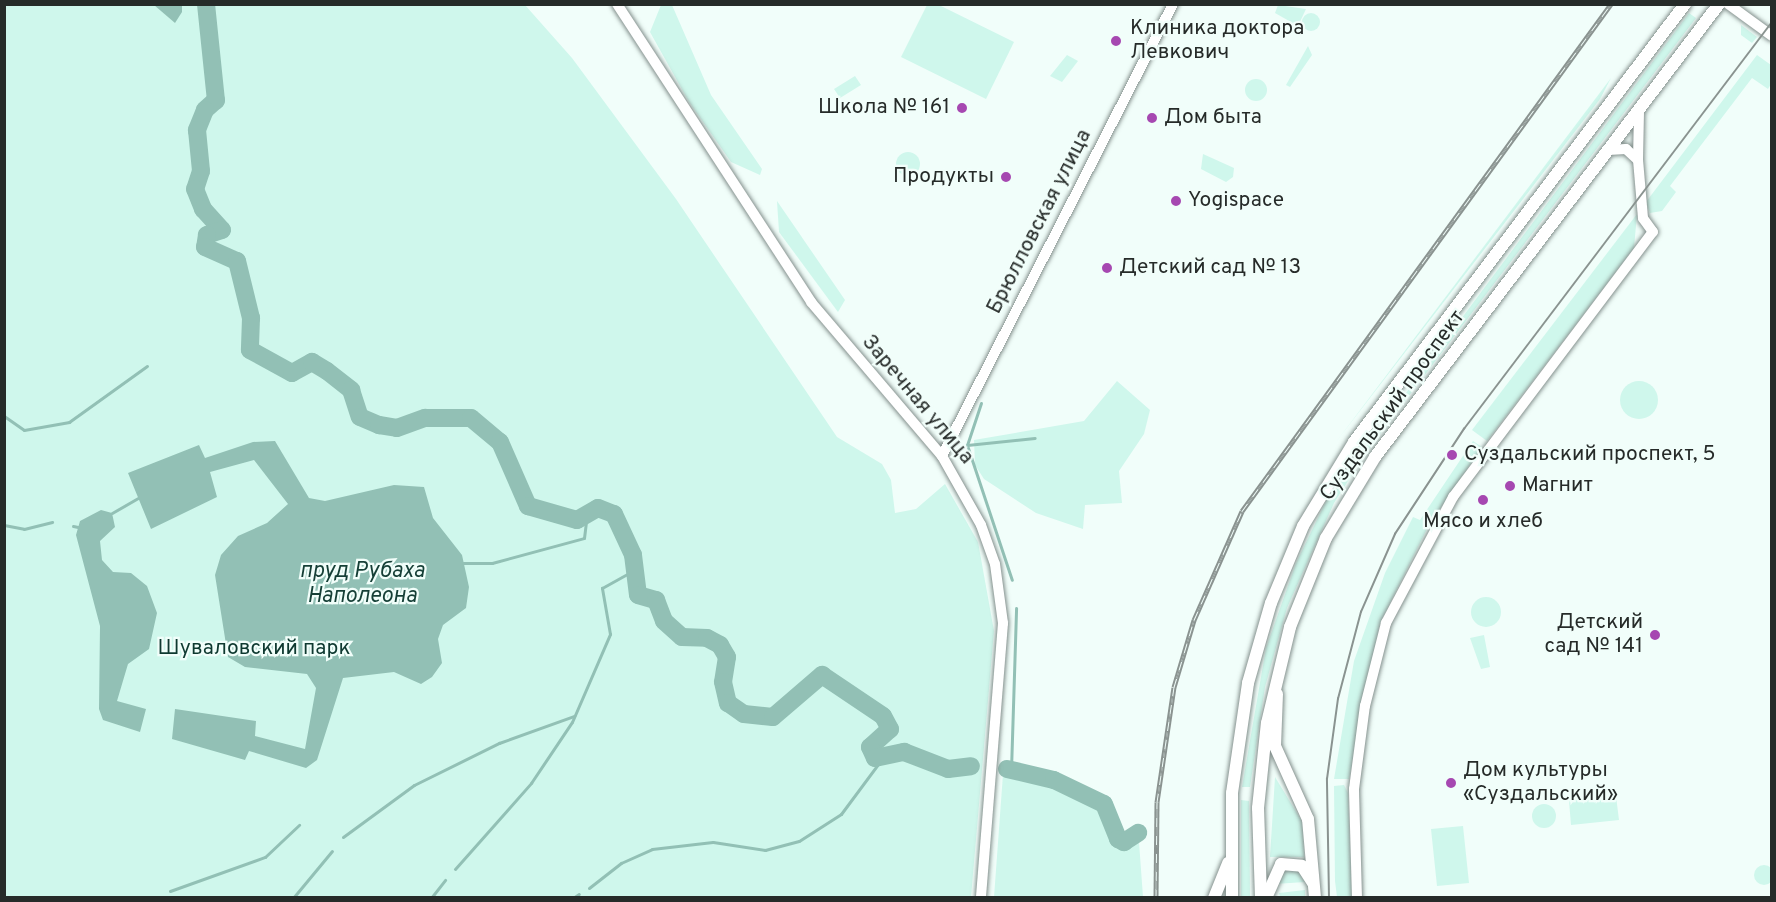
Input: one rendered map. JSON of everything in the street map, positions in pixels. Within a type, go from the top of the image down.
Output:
[{"type":"main road","name":"Суздальский проспект","points":[[1232,897],[1230,859],[1234,771],[1248,683],[1271,603],[1302,526],[1349,449],[1685,4]]},
{"type":"main road","name":"Суздальский проспект","points":[[1261,897],[1260,773],[1275,678],[1312,567],[1358,482],[1719,4]]},
{"type":"main road","points":[[1275,678],[1275,746],[1308,819],[1315,897]]},
{"type":"main road","points":[[1214,897],[1230,859]]},
{"type":"main road","points":[[1266,897],[1281,864],[1302,866],[1314,884]]},
{"type":"street","name":"Заречная улица","points":[[617,4],[817,309],[942,456],[968,494],[1001,591],[981,897]]},
{"type":"street","name":"Брюлловская улица","points":[[942,456],[1173,4]]},
{"type":"street","points":[[1728,4],[1772,36]]},
{"type":"street","points":[[1357,897],[1354,789],[1365,706],[1386,623],[1453,497],[1653,232],[1643,218],[1638,160],[1639,111]]},
{"type":"street","points":[[1608,150],[1626,148],[1638,160]]},
{"type":"green space","name":"Шуваловский парк","points":[[4,5],[525,5],[572,58],[676,199],[837,437],[882,464],[891,480],[895,513],[916,509],[945,484],[978,542],[994,631],[971,897],[5,897]]},
{"type":"green space","points":[[661,5],[672,5],[711,95],[762,169],[760,175],[731,162],[689,102],[650,32]]},
{"type":"green space","points":[[927,5],[939,5],[1014,42],[986,99],[901,57]]},
{"type":"green space","points":[[1278,5],[1306,9],[1298,26],[1275,13]]},
{"type":"green space","points":[[1307,13],[1315,13],[1320,18],[1318,29],[1307,31],[1302,26],[1302,18]]},
{"type":"green space","points":[[1689,13],[1696,18],[1367,451],[1334,503],[1287,608],[1265,687],[1250,787],[1242,787],[1266,648],[1296,563],[1327,499]]},
{"type":"green space","points":[[1741,25],[1757,37],[1752,43],[1741,35]]},
{"type":"green space","points":[[1308,46],[1312,55],[1290,87],[1286,85]]},
{"type":"green space","points":[[1067,55],[1078,61],[1062,82],[1050,76]]},
{"type":"green space","points":[[1757,55],[1771,65],[1771,84],[1768,89],[1752,78],[1670,186],[1676,192],[1662,211],[1650,213],[1646,202]]},
{"type":"green space","points":[[855,76],[861,85],[840,98],[834,89]]},
{"type":"green space","points":[[1611,78],[1600,99],[1336,442]]},
{"type":"green space","points":[[1256,79],[1266,86],[1267,90],[1260,100],[1256,101],[1246,94],[1245,90],[1252,80]]},
{"type":"green space","points":[[908,152],[917,155],[920,164],[917,173],[908,176],[899,173],[896,164],[899,155]]},
{"type":"green space","points":[[1203,154],[1234,168],[1233,177],[1226,182],[1201,169]]},
{"type":"green space","points":[[777,201],[845,300],[838,312],[779,232]]},
{"type":"green space","points":[[1637,214],[1634,248],[1487,441],[1472,430]]},
{"type":"green space","points":[[1117,381],[1150,410],[1144,434],[1119,471],[1122,503],[1085,505],[1083,529],[1036,513],[984,479],[975,465],[974,440],[1084,421]]},
{"type":"green space","points":[[1639,381],[1653,386],[1658,400],[1653,414],[1639,419],[1625,414],[1620,400],[1625,386]]},
{"type":"green space","points":[[1473,441],[1482,447],[1429,525],[1380,623],[1349,779],[1334,779],[1354,661],[1385,573],[1413,517],[1420,520]]},
{"type":"green space","points":[[1486,597],[1496,602],[1501,612],[1496,622],[1486,627],[1476,622],[1471,612],[1476,602]]},
{"type":"green space","points":[[1484,635],[1490,667],[1481,669],[1470,638]]},
{"type":"green space","points":[[1003,774],[1077,792],[1104,813],[1108,832],[1122,850],[1139,842],[1143,897],[994,897]]},
{"type":"green space","points":[[1275,777],[1303,823],[1304,857],[1270,857]]},
{"type":"green space","points":[[1344,785],[1348,793],[1352,897],[1337,897],[1335,881],[1334,786]]},
{"type":"green space","points":[[1616,796],[1619,820],[1571,825],[1569,801]]},
{"type":"green space","points":[[1241,800],[1249,801],[1250,897],[1241,897]]},
{"type":"green space","points":[[1539,804],[1549,804],[1556,811],[1556,821],[1549,828],[1539,828],[1532,821],[1532,811]]},
{"type":"green space","points":[[1463,826],[1469,883],[1437,886],[1431,829]]},
{"type":"green space","points":[[1764,865],[1771,868],[1774,875],[1771,882],[1764,885],[1757,882],[1754,875],[1757,868]]},
{"type":"green space","points":[[1284,869],[1299,871],[1305,882],[1275,884]]},
{"type":"green space","points":[[1305,890],[1305,897],[1280,897],[1279,893]]},
{"type":"water","points":[[154,5],[182,5],[182,12],[175,23]]},
{"type":"water","name":"пруд Рубаха Наполеона","points":[[275,441],[309,498],[325,501],[394,485],[424,487],[433,518],[462,555],[469,587],[466,608],[443,625],[438,639],[442,663],[432,677],[421,684],[394,672],[343,678],[317,760],[306,768],[249,751],[245,760],[172,739],[175,709],[256,721],[255,736],[305,749],[316,688],[307,674],[245,667],[228,657],[215,575],[221,555],[238,536],[267,523],[288,504],[254,460],[210,472],[217,497],[151,529],[128,473],[199,445],[205,458],[253,442]]},
{"type":"water","points":[[101,510],[112,513],[115,527],[100,541],[102,560],[113,572],[131,573],[147,586],[157,613],[149,649],[128,664],[117,701],[146,709],[140,732],[103,720],[99,709],[100,626],[76,535],[80,521]]},
{"type":"waterway","points":[[206,4],[216,100],[205,110],[197,130],[201,171],[195,189],[203,209],[222,230],[207,235],[205,247],[237,261],[251,318],[250,350],[292,373],[312,362],[351,390],[360,417],[379,425],[397,428],[425,418],[471,418],[500,442],[528,506],[577,520],[598,508],[614,514],[633,555],[638,595],[656,600],[664,621],[682,637],[707,638],[720,645],[727,657],[723,682],[728,703],[744,714],[773,717],[822,675],[883,716],[890,729],[870,747],[875,758],[904,752],[948,769],[971,766]]},
{"type":"waterway","points":[[4,416],[24,430],[69,422],[147,366]]},
{"type":"waterway","points":[[981,403],[967,445],[1035,438]]},
{"type":"waterway","points":[[967,445],[1012,580]]},
{"type":"waterway","points":[[112,513],[138,498]]},
{"type":"waterway","points":[[463,563],[492,563],[584,538],[587,514]]},
{"type":"waterway","points":[[4,525],[24,529],[52,522]]},
{"type":"waterway","points":[[73,526],[78,527]]},
{"type":"waterway","points":[[455,869],[531,783],[572,722],[610,634],[602,588],[634,570]]},
{"type":"waterway","points":[[1011,770],[1016,608]]},
{"type":"waterway","points":[[343,837],[414,785],[499,743],[574,716]]},
{"type":"waterway","points":[[589,888],[621,863],[652,849],[713,842],[765,850],[799,841],[841,814],[884,756]]},
{"type":"waterway","points":[[1007,769],[1054,780],[1104,804],[1118,839],[1124,842],[1138,833]]},
{"type":"waterway","points":[[170,891],[265,857],[299,825]]},
{"type":"waterway","points":[[293,898],[332,851]]},
{"type":"waterway","points":[[431,898],[445,880]]},
{"type":"waterway","points":[[573,898],[579,894]]},
{"type":"tram line","points":[[1329,898],[1327,779],[1338,699],[1361,612],[1395,534],[1464,429],[1772,22]]},
{"type":"railway","points":[[1156,898],[1157,802],[1174,687],[1194,620],[1242,511],[1611,4]]},
{"type":"place","name":"Клиника доктора Левкович","points":[[1116,41]]},
{"type":"place","name":"Школа № 161","points":[[962,108]]},
{"type":"place","name":"Дом быта","points":[[1152,118]]},
{"type":"place","name":"Продукты","points":[[1006,177]]},
{"type":"place","name":"Yogispace","points":[[1176,201]]},
{"type":"place","name":"Детский сад № 13","points":[[1107,268]]},
{"type":"place","name":"Суздальский проспект, 5","points":[[1452,455]]},
{"type":"place","name":"Магнит","points":[[1510,486]]},
{"type":"place","name":"Мясо и хлеб","points":[[1483,500]]},
{"type":"place","name":"Детский сад № 141","points":[[1655,635]]},
{"type":"place","name":"Дом культуры «Суздальский»","points":[[1451,783]]}]
